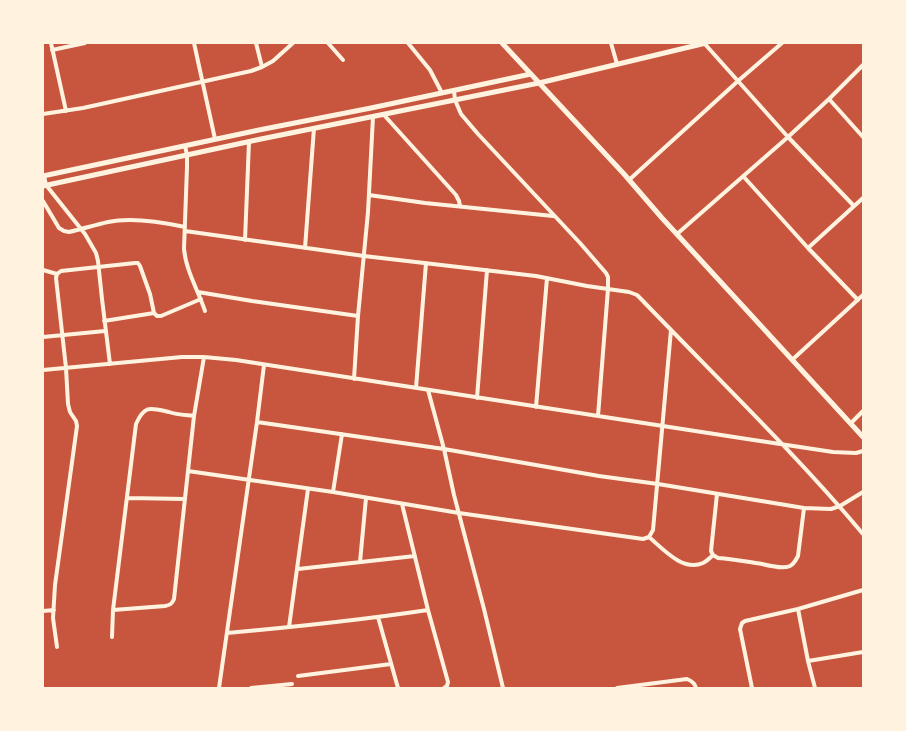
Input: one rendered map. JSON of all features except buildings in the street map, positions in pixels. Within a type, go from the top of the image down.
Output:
[{"type":"street","points":[[51,43],[66,110]]},
{"type":"street","points":[[52,50],[85,43]]},
{"type":"street","points":[[194,43],[215,140]]},
{"type":"street","points":[[256,43],[262,67]]},
{"type":"street","points":[[43,114],[83,108],[251,71],[273,61],[293,43]]},
{"type":"street","points":[[328,43],[343,60]]},
{"type":"street","points":[[408,43],[430,70],[442,93]]},
{"type":"street","points":[[502,43],[863,437]]},
{"type":"street","points":[[611,43],[617,64]]},
{"type":"street","points":[[45,185],[314,128],[539,83],[691,44],[705,43],[788,137],[854,206]]},
{"type":"street","points":[[628,180],[782,43]]},
{"type":"street","points":[[677,234],[788,137],[863,65]]},
{"type":"street","points":[[110,364],[105,331],[99,267],[96,253],[81,229],[45,185],[44,176],[531,74]]},
{"type":"street","points":[[454,91],[455,100],[461,114],[580,243],[608,277],[598,416]]},
{"type":"street","points":[[829,99],[863,136]]},
{"type":"street","points":[[384,115],[456,195],[460,206]]},
{"type":"street","points":[[354,379],[369,195],[373,117]]},
{"type":"street","points":[[305,248],[314,128]]},
{"type":"street","points":[[245,240],[249,142]]},
{"type":"street","points":[[185,146],[187,155],[184,248],[185,259],[205,311]]},
{"type":"street","points":[[743,176],[808,248],[858,300]]},
{"type":"street","points":[[369,195],[425,203],[554,216]]},
{"type":"street","points":[[808,248],[863,198]]},
{"type":"street","points":[[44,203],[59,228],[69,232],[108,222],[126,220],[167,223],[185,229],[245,240],[364,256],[536,276],[629,292],[637,295],[783,444],[840,506],[863,534]]},
{"type":"street","points":[[43,270],[57,274],[61,271],[138,263],[150,294],[154,313]]},
{"type":"street","points":[[416,388],[426,263]]},
{"type":"street","points":[[477,398],[487,270]]},
{"type":"street","points":[[57,274],[56,278],[66,368],[68,404],[77,426],[55,585],[54,631],[57,648]]},
{"type":"street","points":[[536,407],[547,278]]},
{"type":"street","points":[[198,292],[358,316]]},
{"type":"street","points":[[792,360],[863,295]]},
{"type":"street","points":[[104,321],[154,313],[157,316],[161,316],[201,299]]},
{"type":"street","points":[[188,471],[248,481],[333,492],[459,513],[643,539],[649,537],[653,530],[671,330]]},
{"type":"street","points":[[43,337],[105,331]]},
{"type":"street","points":[[43,370],[182,357],[204,357],[833,452],[863,452]]},
{"type":"street","points":[[113,610],[165,606],[172,603],[175,594],[194,416],[204,357]]},
{"type":"street","points":[[219,688],[264,365]]},
{"type":"street","points":[[428,390],[503,688]]},
{"type":"street","points":[[112,637],[113,610],[136,424],[140,416],[146,410],[153,408],[194,416]]},
{"type":"street","points":[[851,423],[863,411]]},
{"type":"street","points":[[256,422],[444,449],[599,476],[804,508],[831,509],[840,506],[863,492]]},
{"type":"street","points":[[333,492],[342,434]]},
{"type":"street","points":[[289,627],[308,489]]},
{"type":"street","points":[[717,494],[711,551],[713,555],[718,558],[783,567],[790,566],[795,563],[798,556],[804,508]]},
{"type":"street","points":[[127,498],[184,499]]},
{"type":"street","points":[[360,562],[366,498]]},
{"type":"street","points":[[402,504],[428,610],[448,682],[447,686],[444,688]]},
{"type":"street","points":[[649,537],[671,556],[683,563],[693,565],[704,563],[713,555]]},
{"type":"street","points":[[298,569],[415,556]]},
{"type":"street","points":[[752,688],[740,629],[742,623],[745,621],[798,609],[863,590]]},
{"type":"street","points":[[798,609],[808,662],[815,688]]},
{"type":"street","points":[[43,611],[54,610]]},
{"type":"street","points":[[227,633],[378,617],[428,610]]},
{"type":"street","points":[[378,617],[398,688]]},
{"type":"street","points":[[808,662],[863,652]]},
{"type":"street","points":[[298,676],[392,664]]},
{"type":"street","points":[[617,688],[687,679],[692,681],[696,688]]},
{"type":"street","points":[[251,688],[292,684]]}]
